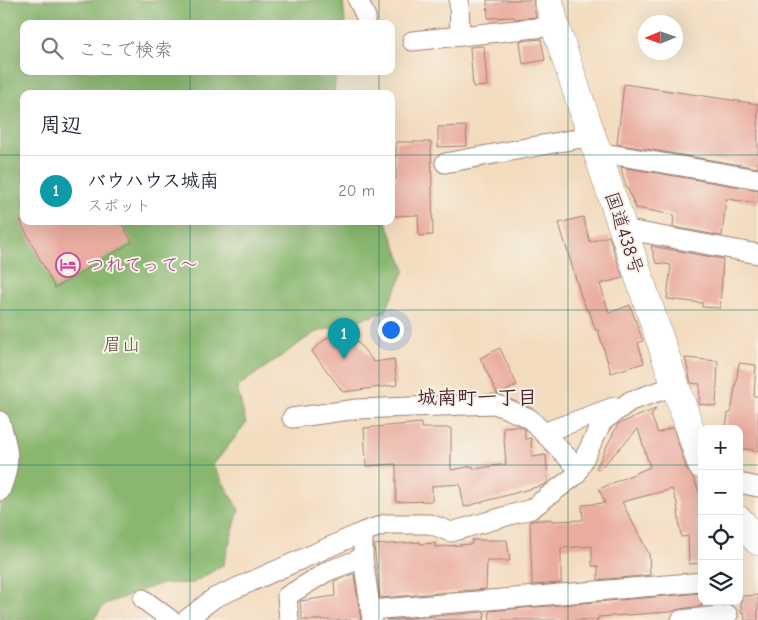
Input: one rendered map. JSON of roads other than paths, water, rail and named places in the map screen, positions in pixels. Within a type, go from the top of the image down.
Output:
[{"type":"highway","name":"国道438号","points":[[552,13],[698,452]]},
{"type":"highway","points":[[743,524],[758,541]]},
{"type":"street","points":[[459,0],[460,36]]},
{"type":"street","points":[[412,41],[460,36],[552,13]]},
{"type":"street","points":[[445,163],[595,144],[758,179]]},
{"type":"street","points":[[623,229],[758,254]]},
{"type":"street","points":[[543,433],[676,386]]},
{"type":"street","points":[[186,620],[214,598],[363,532],[386,524],[430,524],[451,532],[531,509],[576,475],[602,422],[630,401]]},
{"type":"street","points":[[292,418],[357,408],[495,404],[529,418],[579,469]]},
{"type":"street","points":[[0,421],[9,453],[7,474],[0,491]]},
{"type":"street","points":[[743,484],[758,487]]},
{"type":"street","points":[[363,532],[363,558],[372,615],[698,582]]},
{"type":"street","points":[[290,620],[286,596],[328,571],[363,558]]},
{"type":"street","points":[[143,599],[172,620]]},
{"type":"street","points":[[681,620],[728,612]]},
{"type":"place","name":"つれてって～","points":[[68,265]]},
{"type":"place","name":"バウハウス城南","points":[[344,359]]},
{"type":"district","name":"城南町一丁目","points":[[477,397]]},
{"type":"park label","name":"眉山","points":[[122,345]]}]
